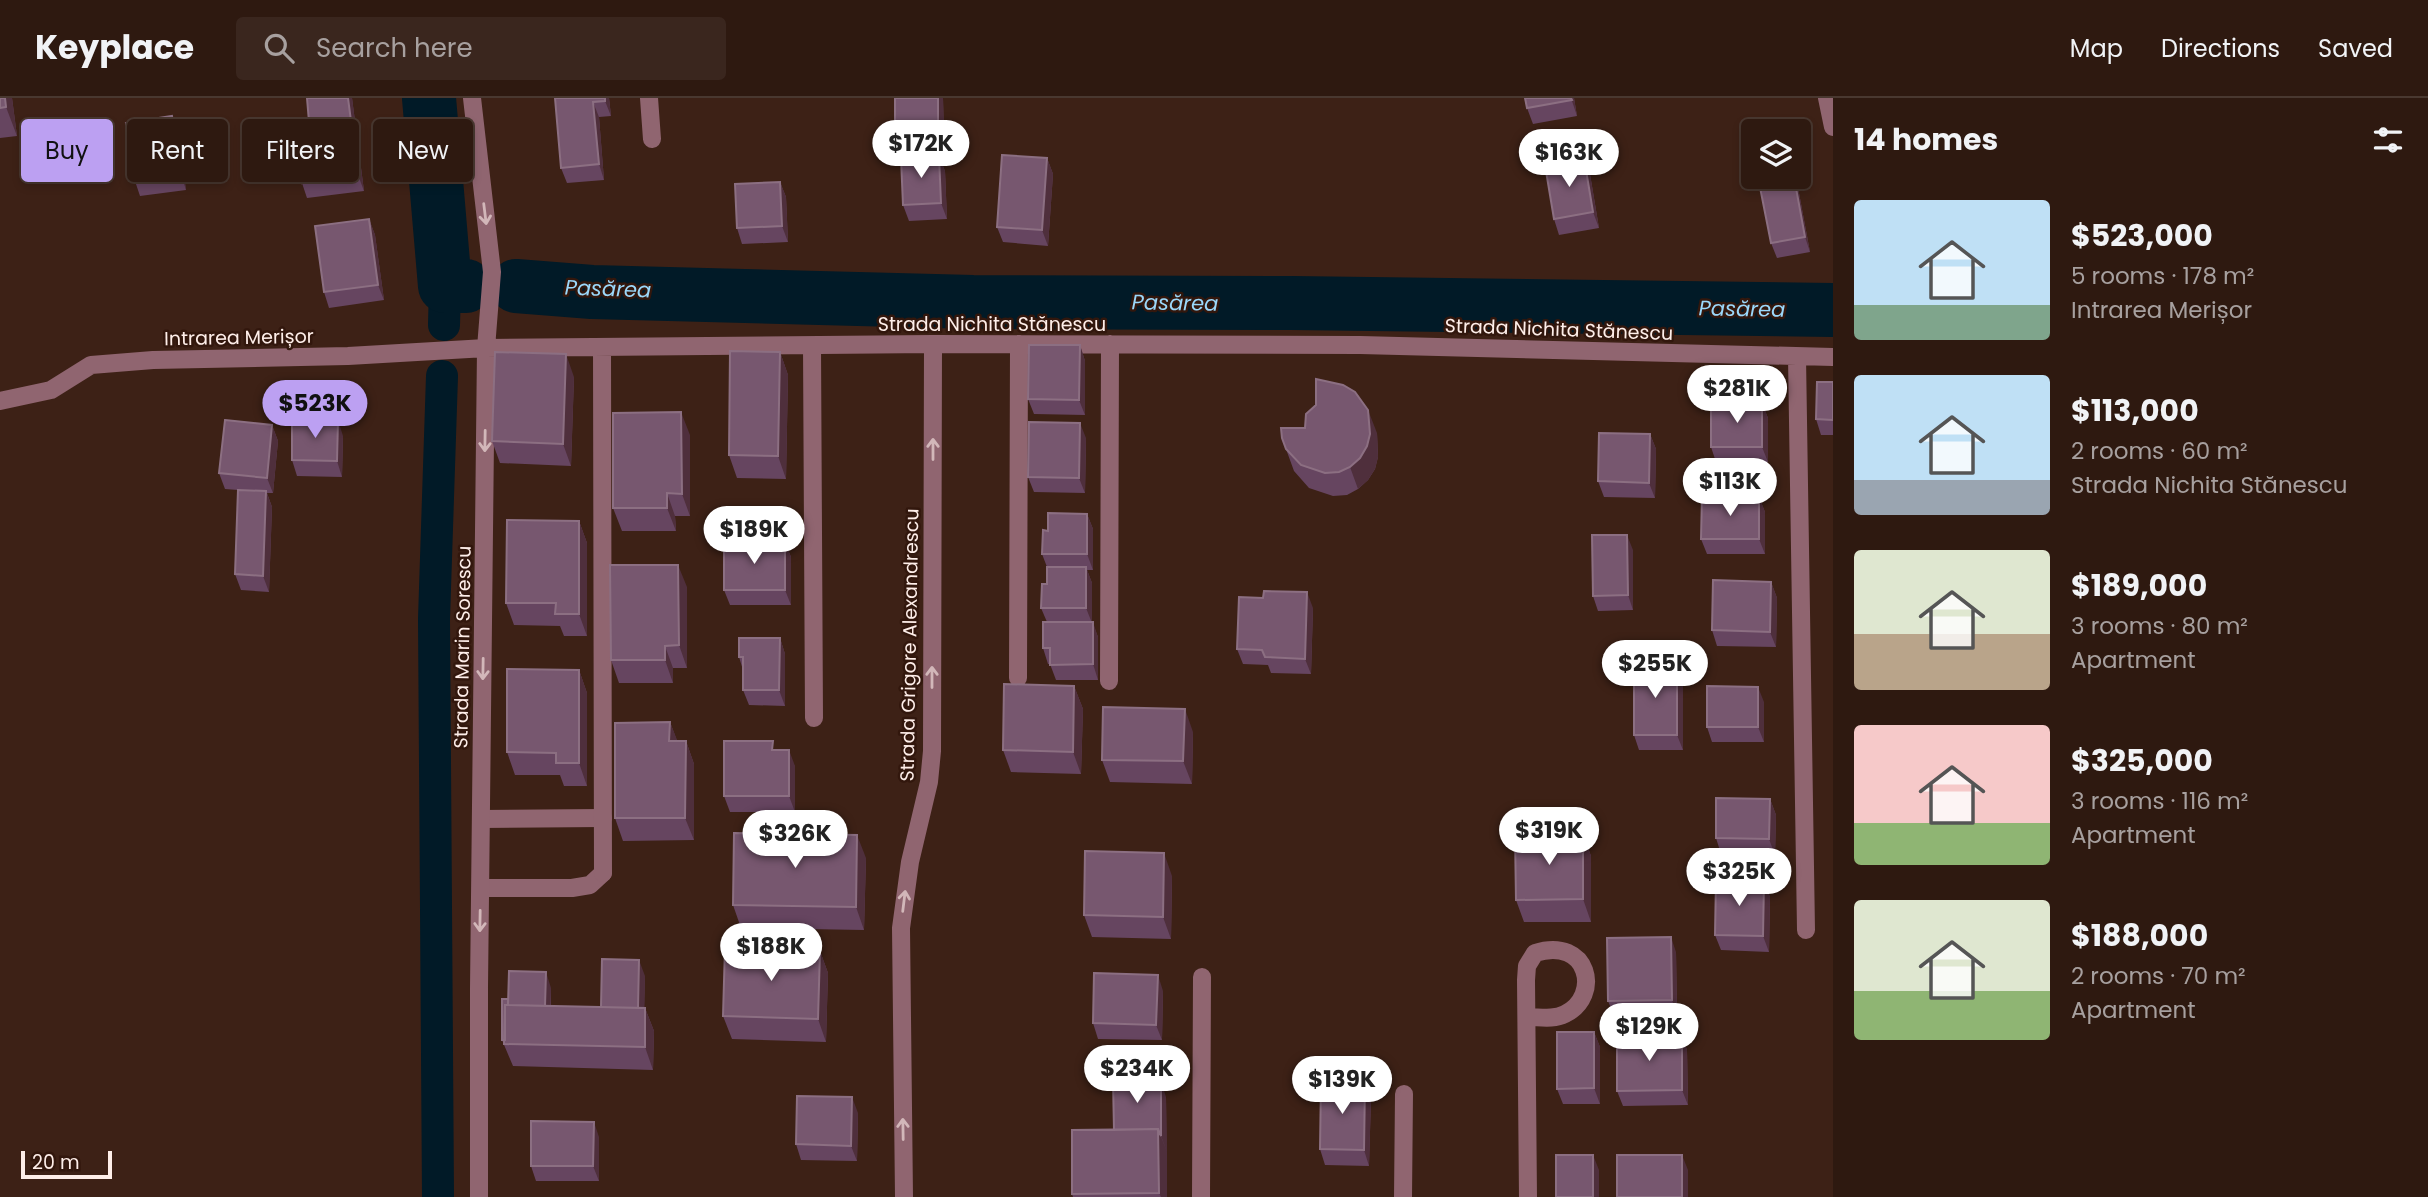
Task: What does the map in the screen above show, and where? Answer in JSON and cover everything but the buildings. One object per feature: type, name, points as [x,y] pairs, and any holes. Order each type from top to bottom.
[{"type":"street","name":"Strada Marin Sorescu","points":[[472,98],[492,272],[486,348],[479,1197]]},
{"type":"street","points":[[649,98],[652,139]]},
{"type":"street","points":[[1826,98],[1833,127]]},
{"type":"street","name":"Strada Nichita Stănescu","points":[[486,348],[933,344],[1360,345],[1833,357]]},
{"type":"street","name":"Strada Grigore Alexandrescu","points":[[904,1197],[901,928],[910,862],[929,782],[932,751],[933,344]]},
{"type":"street","points":[[1018,678],[1019,344]]},
{"type":"street","points":[[1110,344],[1110,681]]},
{"type":"street","points":[[481,888],[590,886],[603,873],[602,346]]},
{"type":"street","points":[[812,346],[814,718]]},
{"type":"street","name":"Intrarea Merișor","points":[[0,401],[51,390],[91,365],[153,360],[348,356],[486,348]]},
{"type":"street","points":[[1797,357],[1806,930]]},
{"type":"street","points":[[481,819],[603,817]]},
{"type":"street","points":[[1201,1197],[1202,977]]},
{"type":"street","points":[[1527,1017],[1528,1197]]},
{"type":"street","points":[[1403,1197],[1404,1094]]},
{"type":"waterway","name":"Pasărea","points":[[429,98],[445,286],[466,286]]},
{"type":"waterway","points":[[444,325],[445,286]]},
{"type":"waterway","name":"Pasărea","points":[[516,286],[592,292],[973,302],[1833,310]]},
{"type":"waterway","points":[[438,1197],[434,619],[442,376]]}]
